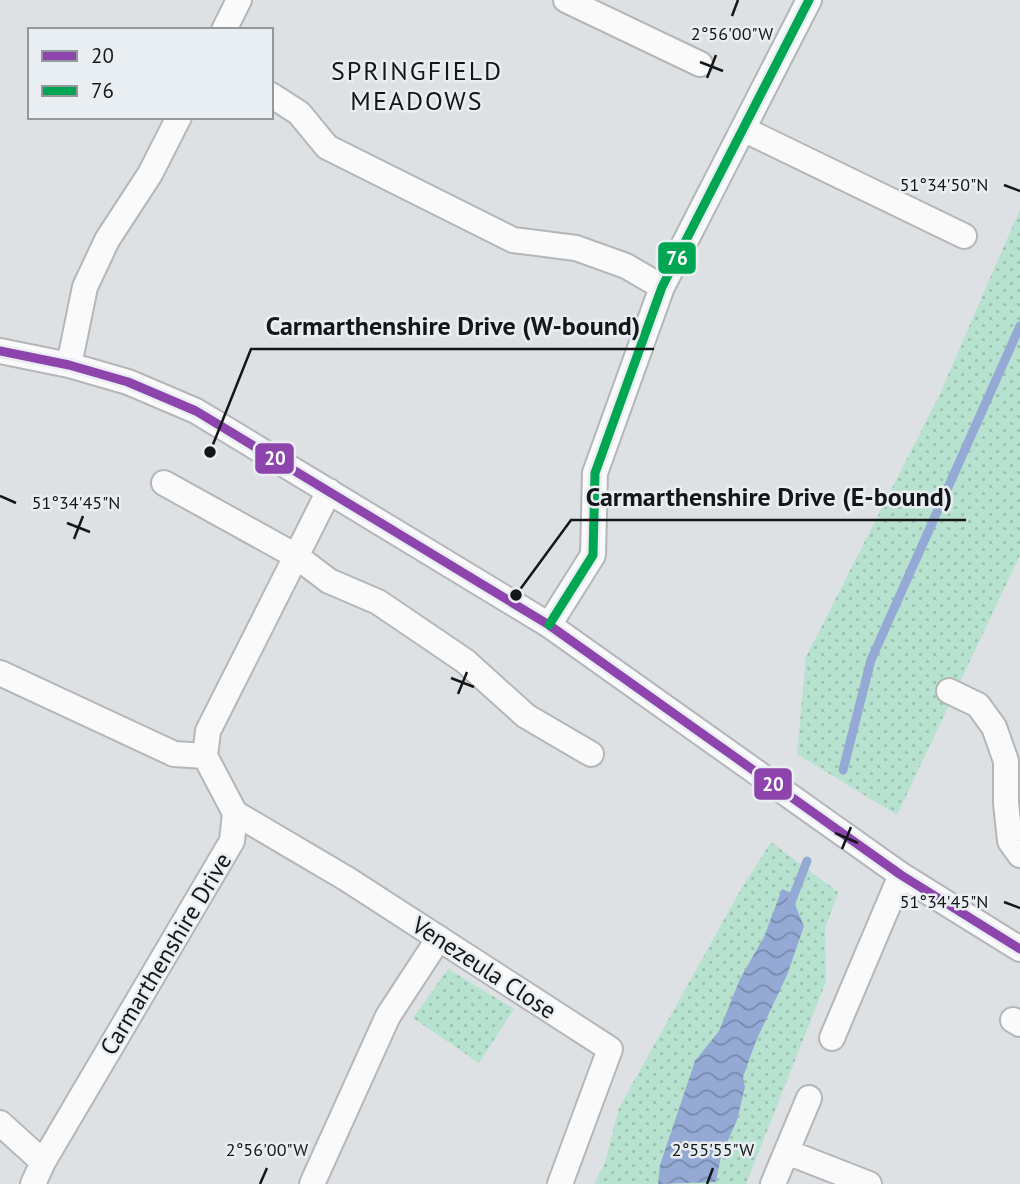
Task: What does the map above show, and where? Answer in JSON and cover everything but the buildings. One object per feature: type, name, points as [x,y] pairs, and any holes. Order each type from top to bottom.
[{"type":"street","points":[[225,28],[239,0]]},
{"type":"street","points":[[566,0],[700,64]]},
{"type":"street","points":[[549,625],[593,555],[594,473],[662,287],[809,0]]},
{"type":"street","points":[[273,96],[299,113],[327,146],[513,240],[576,248],[626,266],[662,287]]},
{"type":"street","points":[[69,365],[85,287],[107,240],[149,174],[178,119]]},
{"type":"street","points":[[743,129],[964,236]]},
{"type":"street","points":[[0,351],[69,365],[128,382],[196,411],[549,625],[901,875],[1020,949]]},
{"type":"street","points":[[164,484],[296,556],[329,581],[378,602],[465,661],[526,716],[591,754]]},
{"type":"street","points":[[234,813],[205,756],[208,731],[329,491]]},
{"type":"street","points":[[0,673],[174,754],[205,756]]},
{"type":"street","points":[[949,691],[978,705],[994,727],[1006,761],[1010,841],[1020,855]]},
{"type":"street","name":"Venezeula Close","points":[[234,813],[347,879],[610,1049],[560,1184]]},
{"type":"street","name":"Carmarthenshire Drive","points":[[38,1173],[232,841],[234,813]]},
{"type":"street","points":[[832,1038],[901,875]]},
{"type":"street","points":[[312,1184],[388,1016],[439,938]]},
{"type":"street","points":[[774,1184],[809,1098]]},
{"type":"street","points":[[0,1123],[38,1173]]},
{"type":"street","points":[[787,1152],[869,1184]]},
{"type":"green space","points":[[1020,209],[1020,555],[897,815],[797,754],[806,657],[940,394]]},
{"type":"green space","points":[[771,842],[838,892],[825,929],[826,982],[746,1184],[594,1184],[605,1162],[619,1108],[740,891]]},
{"type":"green space","points":[[448,969],[514,1009],[479,1063],[413,1018]]},
{"type":"water","points":[[782,889],[794,894],[804,926],[787,975],[756,1041],[743,1077],[745,1087],[737,1120],[721,1156],[716,1182],[658,1184],[660,1165],[695,1061],[719,1031],[740,979],[764,937]]},
{"type":"waterway","points":[[843,770],[871,660],[1020,326]]},
{"type":"waterway","points":[[790,905],[807,861]]},
{"type":"transit line","name":"76","points":[[549,625],[593,555],[595,473],[662,287],[809,0]]},
{"type":"transit line","name":"20","points":[[0,351],[69,365],[128,382],[196,411],[549,625],[901,875],[1020,949]]},
{"type":"place","name":"Carmarthenshire Drive (W-bound)","points":[[210,452]]},
{"type":"place","name":"Carmarthenshire Drive (E-bound)","points":[[516,595]]},
{"type":"district","name":"SPRINGFIELD MEADOWS","points":[[417,86]]}]
